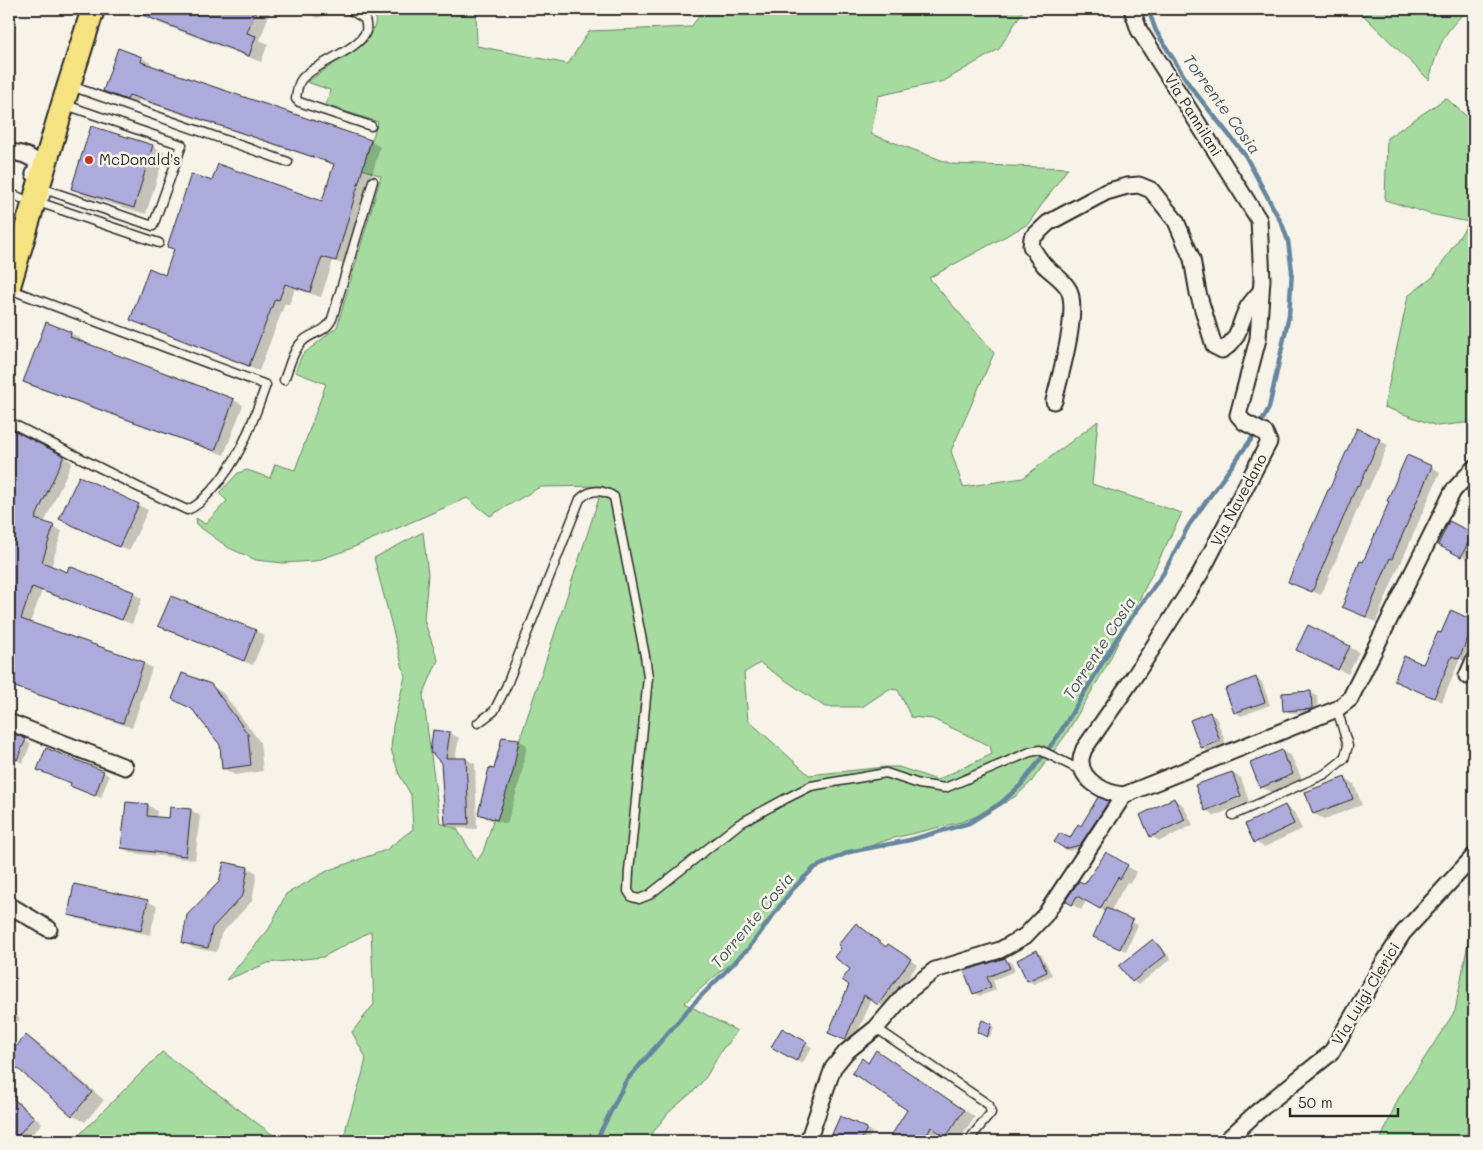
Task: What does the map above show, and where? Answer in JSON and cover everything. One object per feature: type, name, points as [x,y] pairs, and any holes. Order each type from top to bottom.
[{"type":"main road","points":[[9,287],[29,187],[63,57],[78,9]]},
{"type":"main road","points":[[9,238],[66,94],[93,9]]},
{"type":"street","name":"Via Pannilani","points":[[1132,9],[1139,30],[1259,220]]},
{"type":"street","points":[[63,57],[69,62],[64,79],[66,94]]},
{"type":"street","points":[[9,152],[20,154],[29,187]]},
{"type":"street","points":[[1054,401],[1067,345],[1073,306],[1069,290],[1037,256],[1031,246],[1032,238],[1048,223],[1106,192],[1127,186],[1139,185],[1150,190],[1176,221],[1192,258],[1198,293],[1214,346],[1222,350],[1231,345],[1241,327],[1248,308],[1261,291]]},
{"type":"street","name":"Via Navedano","points":[[1082,767],[1084,748],[1136,674],[1200,574],[1269,442],[1265,433],[1244,422],[1238,416],[1258,339],[1261,291],[1259,220]]},
{"type":"street","points":[[1082,767],[1094,783],[1105,791],[1124,796],[1337,709],[1350,699],[1453,491],[1474,468]]},
{"type":"street","points":[[1467,676],[1474,660]]},
{"type":"street","points":[[9,722],[125,767]]},
{"type":"street","points":[[808,1141],[833,1068],[846,1052],[876,1028],[907,992],[935,970],[1000,950],[1025,936],[1045,915],[1124,796]]},
{"type":"street","name":"Via Luigi Clerici","points":[[1226,1141],[1258,1112],[1331,1053],[1383,964],[1404,933],[1474,856]]},
{"type":"street","points":[[9,905],[50,929]]},
{"type":"lane","points":[[349,9],[365,19],[366,32],[357,42],[304,76],[298,86],[296,98],[299,102],[371,126]]},
{"type":"lane","points":[[66,94],[288,162]]},
{"type":"lane","points":[[29,187],[47,190],[153,226],[182,145],[66,94]]},
{"type":"lane","points":[[284,380],[299,344],[307,337],[323,331],[329,326],[373,181]]},
{"type":"lane","points":[[29,187],[159,243]]},
{"type":"lane","points":[[9,287],[266,385],[246,439],[224,476],[196,507],[187,510],[9,422]]},
{"type":"lane","points":[[478,723],[494,711],[506,687],[580,499],[586,494],[606,491],[614,497],[648,677],[629,871],[628,891],[632,897],[639,899],[649,895],[739,824],[785,798],[811,786],[886,773],[919,784],[945,788],[1030,752],[1040,750],[1082,767]]},
{"type":"lane","points":[[1233,815],[1325,774],[1344,759],[1348,746],[1337,709]]},
{"type":"lane","points":[[876,1028],[989,1105],[991,1113],[972,1136]]},
{"type":"green space","points":[[376,9],[476,9],[477,46],[568,64],[589,31],[691,27],[700,15],[699,9],[1024,9],[999,49],[944,81],[878,96],[871,134],[952,164],[1068,168],[1028,224],[929,278],[994,353],[951,451],[963,487],[1023,478],[1098,421],[1092,484],[1182,513],[1107,665],[1065,736],[1031,782],[1016,796],[991,811],[961,822],[890,839],[823,864],[803,876],[785,897],[750,946],[684,1003],[737,1031],[723,1048],[706,1077],[696,1089],[669,1112],[646,1141],[345,1141],[346,1127],[366,1058],[352,1032],[374,1004],[371,931],[323,957],[268,963],[226,980],[269,929],[286,894],[329,870],[386,850],[413,829],[411,795],[399,774],[391,749],[393,726],[405,676],[374,558],[423,532],[428,575],[424,620],[438,660],[423,695],[440,823],[457,829],[477,861],[483,852],[603,486],[540,487],[490,516],[467,498],[347,550],[315,561],[283,563],[256,560],[229,548],[197,525],[196,518],[205,524],[227,501],[219,493],[238,473],[247,470],[270,478],[275,464],[295,470],[326,384],[295,372],[302,355],[337,327],[381,176],[362,169],[378,122],[326,105],[330,90],[307,82],[366,42],[375,25]],"holes":[[[760,663],[825,707],[862,707],[889,689],[898,690],[911,717],[933,719],[990,746],[992,754],[937,780],[899,767],[809,775],[748,720],[744,673]]]},
{"type":"green space","points":[[1357,9],[1470,9],[1453,24],[1443,40],[1429,80]]},
{"type":"green space","points":[[1446,98],[1474,123],[1474,422],[1437,426],[1384,407],[1408,296],[1433,277],[1469,222],[1430,214],[1385,200],[1387,138]]},
{"type":"green space","points":[[1474,911],[1474,1141],[1380,1141],[1398,1099],[1455,1011]]},
{"type":"green space","points":[[162,1052],[273,1135],[272,1141],[73,1141]]},
{"type":"building","points":[[127,9],[256,9],[247,33],[256,36],[249,56]]},
{"type":"building","points":[[118,48],[142,57],[141,62],[371,140],[336,261],[322,257],[310,292],[285,284],[279,300],[275,299],[249,366],[130,320],[149,268],[165,275],[174,249],[167,247],[191,174],[212,181],[218,164],[322,201],[334,164],[129,95],[127,100],[103,91]]},
{"type":"building","points":[[91,126],[153,145],[134,208],[71,189]]},
{"type":"building","points":[[46,322],[71,332],[70,337],[234,399],[215,451],[23,382]]},
{"type":"building","points":[[9,428],[64,456],[35,519],[54,525],[42,562],[67,572],[69,566],[134,592],[122,620],[32,587],[21,619],[144,662],[123,723],[9,685]]},
{"type":"building","points":[[1357,428],[1380,439],[1359,486],[1357,485],[1312,592],[1288,582]]},
{"type":"building","points":[[1407,455],[1432,466],[1392,559],[1390,558],[1366,617],[1342,607],[1360,561],[1363,562],[1389,502],[1387,501]]},
{"type":"building","points":[[79,476],[139,504],[119,547],[59,519]]},
{"type":"building","points":[[1449,521],[1473,533],[1461,557],[1438,545]]},
{"type":"building","points":[[171,596],[256,630],[244,661],[158,626]]},
{"type":"building","points":[[1451,610],[1474,621],[1474,624],[1459,659],[1452,656],[1434,698],[1394,681],[1404,656],[1423,664],[1438,632],[1441,633]]},
{"type":"building","points":[[1308,625],[1350,646],[1338,670],[1296,650]]},
{"type":"building","points":[[182,673],[211,684],[248,734],[251,765],[222,769],[220,745],[192,709],[172,699]]},
{"type":"building","points":[[1256,677],[1265,702],[1234,713],[1225,689]]},
{"type":"building","points":[[1311,691],[1312,709],[1283,711],[1282,693]]},
{"type":"building","points":[[1210,712],[1220,741],[1201,748],[1190,720]]},
{"type":"building","points":[[433,730],[450,732],[446,758],[466,758],[469,824],[445,824],[441,763],[430,753]]},
{"type":"building","points":[[9,732],[26,739],[17,760],[9,757]]},
{"type":"building","points":[[502,737],[519,739],[513,772],[497,820],[478,814],[489,768],[494,769]]},
{"type":"building","points":[[46,748],[104,771],[95,796],[70,786],[71,783],[37,770]]},
{"type":"building","points":[[1282,750],[1293,774],[1260,788],[1250,763]]},
{"type":"building","points":[[1232,772],[1241,796],[1205,811],[1195,785]]},
{"type":"building","points":[[1345,777],[1353,799],[1313,814],[1305,792]]},
{"type":"building","points":[[1098,797],[1109,801],[1080,845],[1064,849],[1054,842],[1060,833],[1070,838],[1078,824],[1081,826]]},
{"type":"building","points":[[1174,798],[1185,820],[1150,837],[1140,815]]},
{"type":"building","points":[[126,802],[148,804],[147,816],[169,818],[170,807],[191,809],[186,856],[121,848]]},
{"type":"building","points":[[1285,805],[1294,824],[1254,843],[1245,824]]},
{"type":"building","points":[[1106,852],[1128,865],[1120,879],[1118,877],[1100,909],[1077,896],[1072,905],[1065,901],[1079,881],[1085,884]]},
{"type":"building","points":[[224,862],[248,867],[243,895],[212,928],[208,948],[182,943],[187,915],[219,882]]},
{"type":"building","points":[[74,884],[148,900],[141,931],[68,915]]},
{"type":"building","points":[[1106,908],[1133,920],[1120,949],[1093,937]]},
{"type":"building","points":[[856,923],[886,947],[888,944],[911,959],[878,1005],[864,995],[845,1040],[828,1033],[849,985],[842,980],[850,969],[834,957],[841,948],[838,945]]},
{"type":"building","points":[[1153,939],[1166,955],[1132,982],[1119,966]]},
{"type":"building","points":[[1037,950],[1047,972],[1027,981],[1017,960]]},
{"type":"building","points":[[1005,958],[1010,968],[987,977],[991,987],[973,994],[964,971]]},
{"type":"building","points":[[982,1020],[992,1024],[987,1037],[977,1032]]},
{"type":"building","points":[[782,1028],[807,1042],[796,1061],[771,1047]]},
{"type":"building","points":[[26,1035],[92,1092],[72,1116],[9,1061],[9,1055]]},
{"type":"building","points":[[876,1050],[964,1110],[946,1137],[931,1127],[922,1141],[888,1141],[907,1110],[852,1073],[862,1058],[868,1063]]},
{"type":"building","points":[[9,1095],[34,1117],[15,1139],[9,1133]]},
{"type":"building","points":[[840,1116],[867,1128],[861,1141],[829,1141]]},
{"type":"waterway","name":"Torrente Cosia","points":[[596,1141],[626,1081],[694,1003],[749,948],[791,891],[814,868],[849,852],[910,840],[969,823],[1001,803],[1021,785],[1058,736],[1119,635],[1163,574],[1189,525],[1255,434],[1269,408],[1289,315],[1292,271],[1288,241],[1282,224],[1245,155],[1190,86],[1156,31],[1148,9]]},
{"type":"place","name":"McDonald's","points":[[89,160]]}]
